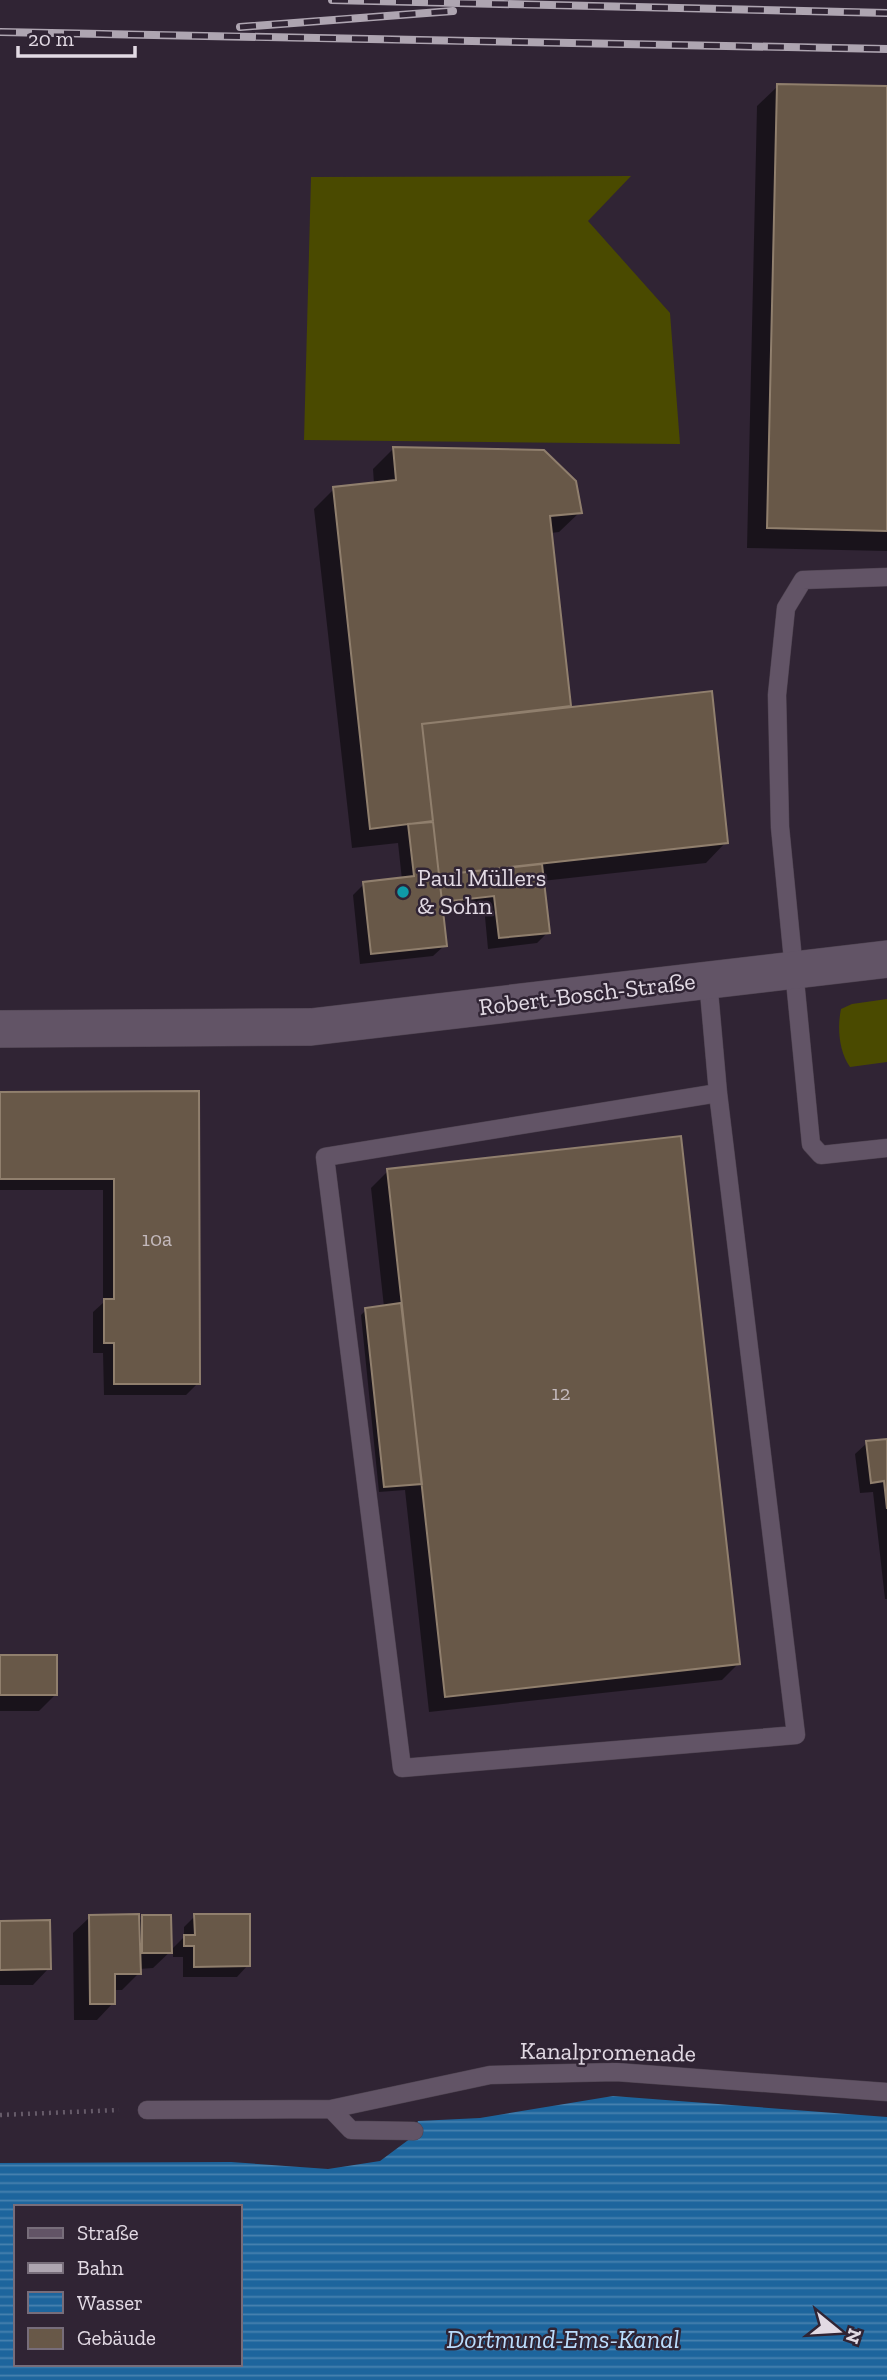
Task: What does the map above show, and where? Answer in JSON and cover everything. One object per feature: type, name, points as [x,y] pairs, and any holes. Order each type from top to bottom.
[{"type":"street","name":"Robert-Bosch-Straße","points":[[0,1029],[288,1028],[887,959]]},
{"type":"lane","points":[[887,577],[803,580],[786,608],[777,695],[779,813],[811,1144],[821,1155],[887,1148]]},
{"type":"lane","points":[[708,980],[718,1093],[796,1735],[402,1768],[325,1157],[718,1093]]},
{"type":"lane","name":"Kanalpromenade","points":[[147,2110],[331,2109],[490,2075],[616,2072],[887,2092]]},
{"type":"lane","points":[[331,2109],[351,2130],[414,2131]]},
{"type":"path","points":[[0,2115],[147,2110]]},
{"type":"shaded area","points":[[631,176],[588,221],[670,313],[680,444],[304,440],[311,177]]},
{"type":"shaded area","points":[[887,999],[887,1062],[850,1067],[843,1054],[840,1039],[841,1009],[852,1004]]},
{"type":"water","name":"Dortmund-Ems-Kanal","points":[[613,2096],[887,2117],[887,2380],[0,2380],[0,2163],[231,2162],[328,2169],[380,2161],[411,2138],[418,2121],[480,2118]]},
{"type":"building","points":[[777,84],[887,86],[887,531],[767,528]]},
{"type":"building","points":[[393,447],[544,450],[576,481],[582,513],[550,516],[571,706],[422,724],[433,821],[370,829],[333,487],[396,480]]},
{"type":"building","points":[[712,691],[728,843],[439,875],[422,724]]},
{"type":"building","name":"Paul Müllers & Sohn","points":[[433,822],[447,946],[371,954],[363,882],[414,876],[408,824]]},
{"type":"building","points":[[542,864],[550,933],[499,938],[494,896],[442,902],[439,875]]},
{"type":"building","points":[[199,1091],[200,1384],[114,1384],[114,1343],[104,1343],[104,1299],[114,1299],[114,1179],[0,1179],[0,1092]]},
{"type":"building","points":[[681,1136],[740,1664],[445,1697],[387,1169]]},
{"type":"building","points":[[401,1303],[422,1484],[384,1487],[365,1308]]},
{"type":"building","points":[[887,1439],[887,1509],[884,1481],[871,1483],[866,1441]]},
{"type":"building","points":[[0,1655],[57,1655],[57,1695],[0,1695]]},
{"type":"building","points":[[139,1914],[141,1974],[115,1974],[115,2004],[90,2004],[89,1915]]},
{"type":"building","points":[[194,1914],[250,1914],[250,1966],[194,1967],[194,1946],[184,1946],[184,1935],[195,1935]]},
{"type":"building","points":[[142,1915],[171,1915],[172,1953],[142,1953]]},
{"type":"building","points":[[50,1920],[51,1969],[0,1970],[0,1921]]},
{"type":"railway","points":[[332,0],[887,13]]},
{"type":"railway","points":[[240,27],[453,11]]},
{"type":"railway","points":[[0,32],[887,49]]},
{"type":"place","name":"Paul Müllers & Sohn","points":[[403,892]]}]
